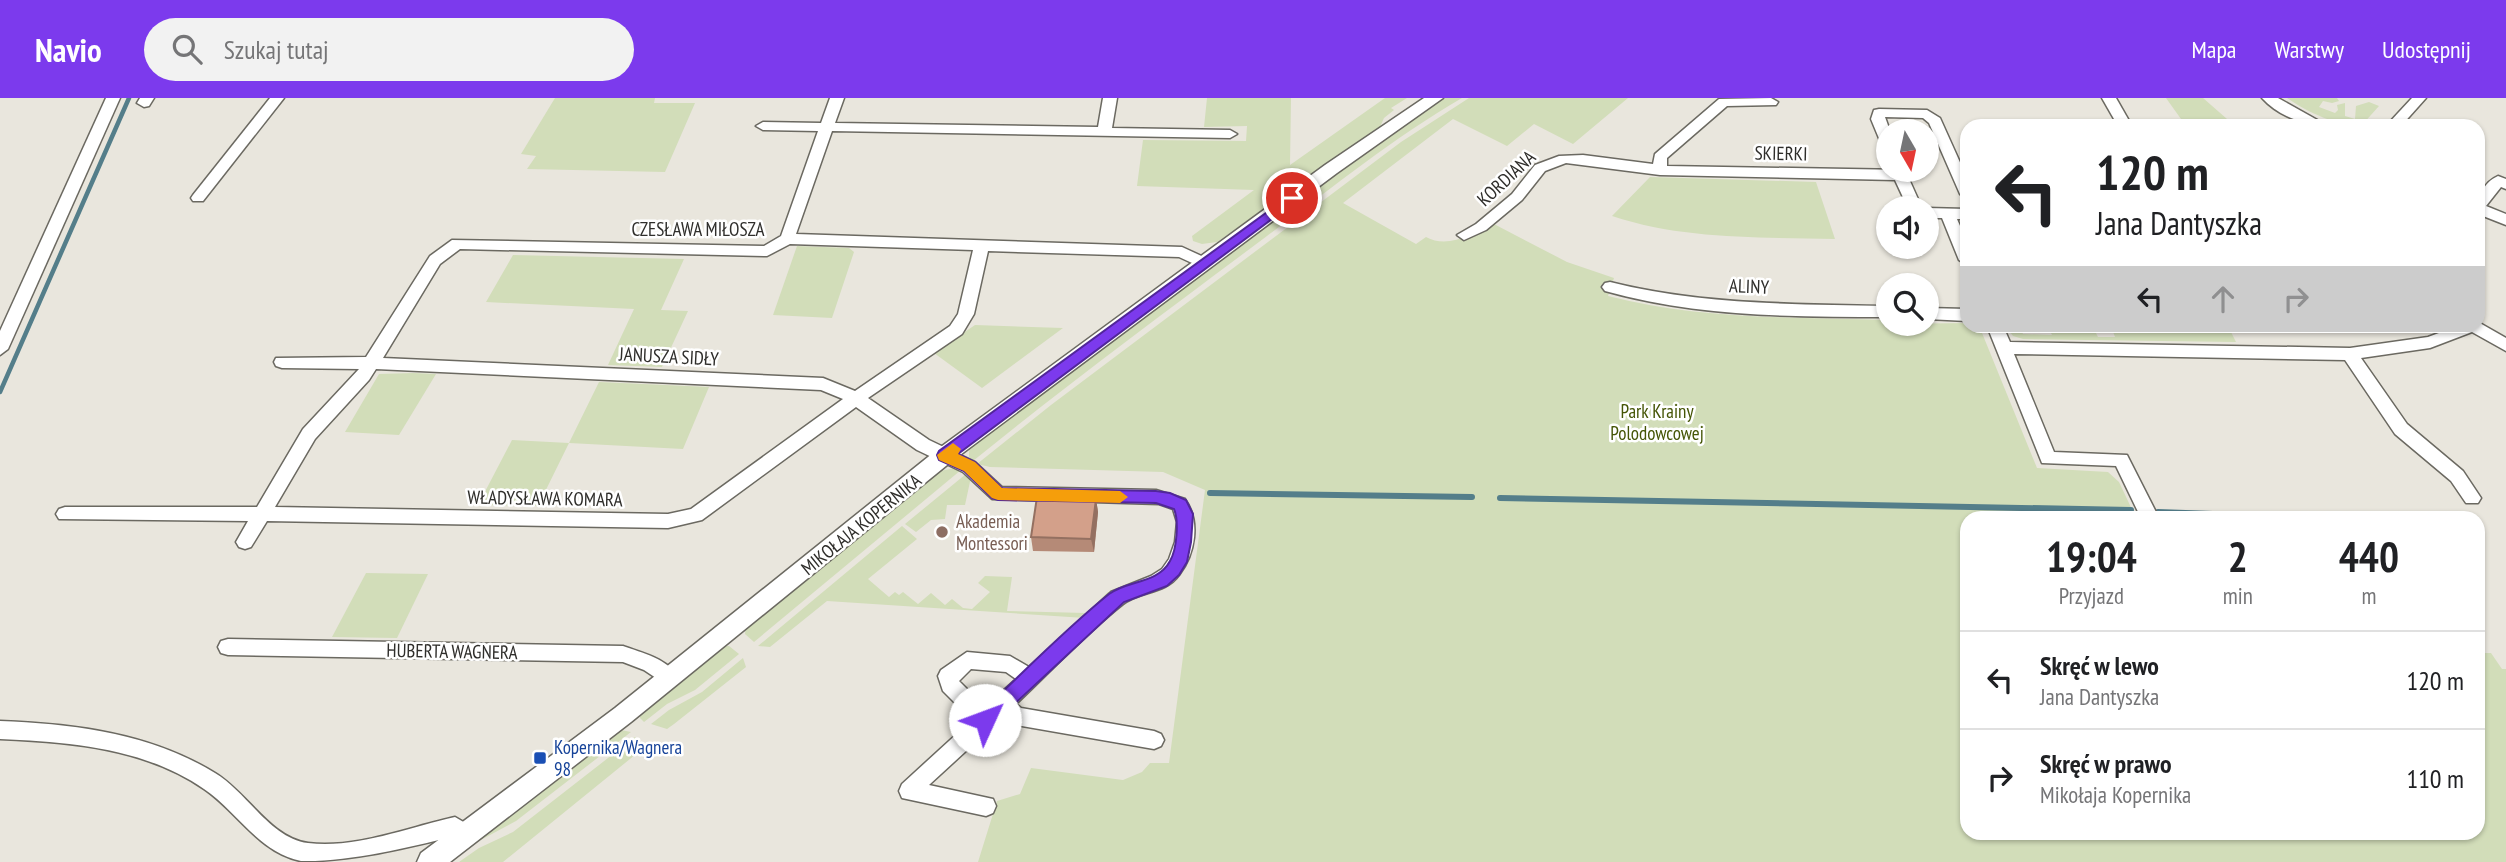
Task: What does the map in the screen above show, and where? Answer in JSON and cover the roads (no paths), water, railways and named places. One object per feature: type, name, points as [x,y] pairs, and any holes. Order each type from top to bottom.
[{"type":"street","points":[[0,349],[113,98]]},
{"type":"street","points":[[198,198],[277,98]]},
{"type":"street","name":"CZESŁAWA MIŁOSZA","points":[[372,363],[435,260],[457,244],[767,251],[787,239],[837,98]]},
{"type":"street","points":[[1104,132],[1110,98]]},
{"type":"street","name":"MIKOŁAJA KOPERNIKA","points":[[430,862],[668,678],[945,455],[1331,169],[1435,98]]},
{"type":"street","points":[[2109,98],[2121,119]]},
{"type":"street","points":[[2269,98],[2306,119]]},
{"type":"street","points":[[2400,119],[2419,98]]},
{"type":"street","points":[[1660,170],[1660,158],[1724,102],[1771,102]]},
{"type":"street","points":[[1878,119],[1879,113],[1900,105],[1927,114],[1936,121],[1960,178]]},
{"type":"street","points":[[763,126],[1230,134]]},
{"type":"street","name":"KORDIANA","points":[[1464,235],[1481,227],[1497,214],[1517,197],[1540,168],[1551,162],[1583,159],[1660,170]]},
{"type":"street","name":"SKIERKI","points":[[1660,170],[1876,173]]},
{"type":"street","points":[[2485,195],[2498,181],[2506,184]]},
{"type":"street","points":[[2485,204],[2506,220]]},
{"type":"street","points":[[1939,213],[1960,214]]},
{"type":"street","points":[[1947,213],[1960,244]]},
{"type":"street","points":[[787,239],[1182,252],[1203,263]]},
{"type":"street","name":"WŁADYSŁAWA KOMARA","points":[[65,513],[680,519],[707,508],[961,324],[982,246]]},
{"type":"street","name":"ALINY","points":[[1610,288],[1681,303],[1876,311]]},
{"type":"street","points":[[1939,314],[1960,315]]},
{"type":"street","points":[[1998,333],[2048,458],[2121,460],[2146,511]]},
{"type":"street","points":[[2005,348],[2350,354],[2430,342],[2455,333]]},
{"type":"street","points":[[2485,333],[2506,345]]},
{"type":"street","points":[[2350,354],[2401,429],[2457,476],[2472,498]]},
{"type":"street","name":"JANUSZA SIDŁY","points":[[282,362],[372,363],[823,384],[856,398],[923,445],[969,467],[998,494],[1156,497],[1170,499],[1180,505],[1184,514],[1181,552],[1173,570],[1161,581],[1118,597],[1029,678]]},
{"type":"street","points":[[245,542],[309,434],[372,363]]},
{"type":"street","name":"HUBERTA WAGNERA","points":[[228,647],[623,654],[651,664],[668,678]]},
{"type":"street","points":[[985,720],[950,685],[948,676],[967,660],[1010,664],[1029,678],[1002,704],[985,720],[909,791],[986,806]]},
{"type":"street","points":[[1002,704],[1016,716],[1154,740]]},
{"type":"street","points":[[0,730],[49,731],[116,741],[180,764],[211,782],[237,802],[289,848],[308,853],[334,852],[455,827],[466,834]]},
{"type":"waterway","points":[[0,392],[129,98]]},
{"type":"waterway","points":[[1210,493],[1472,497]]},
{"type":"waterway","points":[[1500,498],[2131,510]]},
{"type":"place","name":"Akademia Montessori","points":[[942,532]]},
{"type":"place","name":"Kopernika/Wagnera 98","points":[[540,758]]},
{"type":"park label","name":"Park Krainy Polodowcowej","points":[[1657,422]]}]
